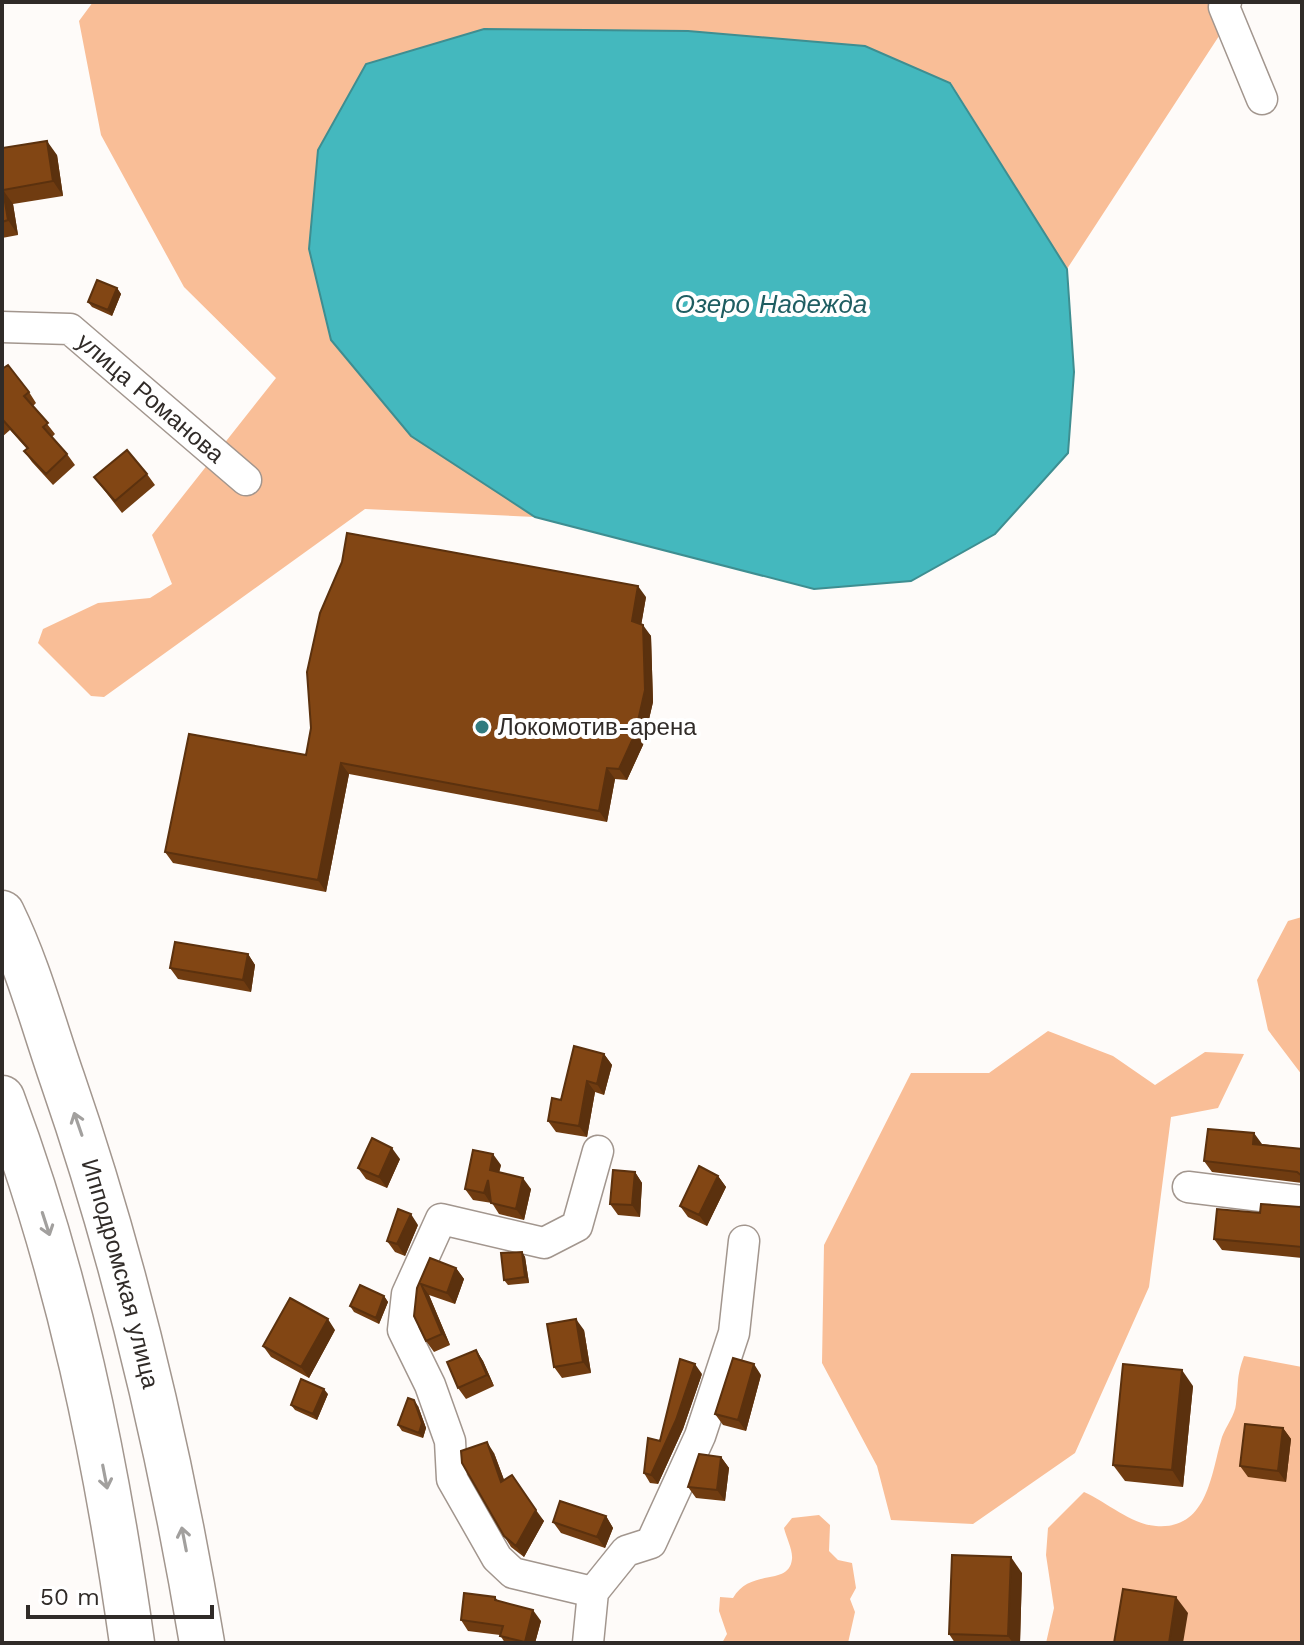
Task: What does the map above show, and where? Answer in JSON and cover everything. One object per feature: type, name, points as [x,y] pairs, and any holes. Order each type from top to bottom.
[{"type":"highway","name":"Ипподромская улица","points":[[2,913],[22,954],[137,1319],[168,1459],[202,1643]]},
{"type":"highway","points":[[2,1098],[55,1253],[80,1350],[119,1552],[132,1643]]},
{"type":"street","points":[[1226,2],[1224,7],[1262,99]]},
{"type":"street","name":"улица Романова","points":[[2,327],[70,329],[246,480]]},
{"type":"street","points":[[593,1592],[513,1573],[497,1558],[452,1479],[450,1441],[430,1385],[403,1330],[407,1294],[441,1219],[544,1243],[577,1226],[598,1151]]},
{"type":"street","points":[[1188,1187],[1302,1201]]},
{"type":"street","points":[[588,1643],[593,1592],[626,1551],[651,1543],[700,1436],[734,1333],[744,1241]]},
{"type":"shaded area","points":[[93,2],[1216,2],[1219,36],[1067,269],[951,83],[366,64],[318,150],[309,249],[411,436],[535,517],[365,509],[104,697],[91,696],[38,643],[43,629],[98,603],[150,598],[172,584],[152,535],[276,378],[184,287],[101,135],[79,21]]},
{"type":"shaded area","points":[[1302,917],[1302,1075],[1268,1030],[1257,980],[1288,921]]},
{"type":"shaded area","points":[[1048,1031],[1113,1056],[1155,1085],[1205,1052],[1244,1054],[1218,1108],[1171,1117],[1149,1287],[1075,1453],[973,1524],[891,1520],[877,1466],[822,1363],[824,1245],[911,1073],[989,1073]]},
{"type":"shaded area","points":[[1244,1356],[1302,1367],[1302,1643],[1046,1643],[1054,1608],[1046,1555],[1048,1528],[1084,1492],[1146,1524],[1173,1525],[1187,1519],[1197,1509],[1210,1482],[1222,1437],[1235,1408]]},
{"type":"shaded area","points":[[819,1515],[830,1525],[829,1551],[838,1560],[852,1563],[856,1588],[850,1599],[855,1612],[848,1643],[722,1643],[727,1634],[719,1611],[720,1597],[733,1598],[749,1583],[784,1573],[792,1555],[784,1528],[792,1518]]},
{"type":"water","name":"Озеро Надежда","points":[[484,29],[688,31],[865,46],[950,83],[1067,269],[1074,372],[1068,453],[995,534],[911,581],[814,589],[535,517],[411,436],[331,340],[309,249],[318,150],[366,64]]},
{"type":"building","points":[[47,141],[53,181],[3,190],[8,220],[2,222],[2,148]]},
{"type":"building","points":[[97,280],[117,288],[108,310],[88,302]]},
{"type":"building","points":[[8,365],[29,392],[24,396],[48,423],[43,427],[67,454],[46,474],[24,451],[28,448],[2,419],[2,369]]},
{"type":"building","points":[[127,450],[147,474],[115,501],[94,477]]},
{"type":"building","name":"Локомотив-арена","points":[[347,533],[638,586],[632,621],[643,625],[645,690],[635,734],[619,769],[607,768],[599,811],[341,763],[318,880],[165,852],[189,734],[306,755],[311,728],[307,672],[320,613],[342,562]]},
{"type":"building","points":[[175,942],[248,954],[243,980],[170,968]]},
{"type":"building","points":[[574,1046],[604,1054],[597,1084],[587,1081],[579,1126],[548,1121],[552,1098],[561,1100]]},
{"type":"building","points":[[1208,1129],[1254,1133],[1253,1144],[1302,1149],[1302,1176],[1297,1172],[1204,1161]]},
{"type":"building","points":[[372,1138],[392,1148],[379,1177],[358,1168]]},
{"type":"building","points":[[473,1150],[493,1154],[490,1170],[523,1178],[516,1209],[491,1203],[488,1180],[484,1193],[465,1189]]},
{"type":"building","points":[[699,1166],[718,1176],[699,1215],[680,1206]]},
{"type":"building","points":[[613,1170],[635,1172],[632,1205],[610,1204]]},
{"type":"building","points":[[1261,1204],[1302,1205],[1302,1247],[1214,1239],[1217,1209],[1260,1213]]},
{"type":"building","points":[[398,1209],[411,1214],[397,1244],[387,1241]]},
{"type":"building","points":[[522,1252],[525,1277],[504,1280],[501,1253]]},
{"type":"building","points":[[430,1258],[456,1268],[447,1293],[421,1284],[442,1334],[426,1341],[414,1316],[417,1288]]},
{"type":"building","points":[[360,1285],[384,1296],[376,1318],[350,1306]]},
{"type":"building","points":[[290,1298],[328,1319],[301,1367],[263,1346]]},
{"type":"building","points":[[576,1319],[583,1362],[554,1367],[547,1324]]},
{"type":"building","points":[[476,1350],[487,1375],[458,1388],[447,1362]]},
{"type":"building","points":[[733,1358],[754,1364],[738,1420],[715,1414]]},
{"type":"building","points":[[680,1359],[695,1364],[676,1420],[651,1475],[644,1473],[648,1438],[660,1441]]},
{"type":"building","points":[[1123,1364],[1182,1370],[1172,1470],[1113,1465]]},
{"type":"building","points":[[301,1379],[324,1389],[313,1414],[291,1405]]},
{"type":"building","points":[[408,1398],[414,1400],[422,1423],[419,1433],[398,1425]]},
{"type":"building","points":[[1245,1424],[1283,1428],[1278,1471],[1240,1466]]},
{"type":"building","points":[[487,1442],[501,1482],[512,1475],[536,1510],[516,1546],[504,1536],[462,1463],[461,1451]]},
{"type":"building","points":[[699,1454],[721,1457],[717,1490],[688,1487]]},
{"type":"building","points":[[560,1501],[606,1516],[597,1537],[553,1522]]},
{"type":"building","points":[[952,1555],[1011,1557],[1008,1636],[949,1634]]},
{"type":"building","points":[[1123,1589],[1176,1597],[1169,1643],[1114,1643]]},
{"type":"building","points":[[464,1593],[495,1597],[495,1600],[533,1610],[525,1642],[500,1636],[503,1626],[461,1620]]},
{"type":"place","name":"Локомотив-арена","points":[[482,727]]}]
